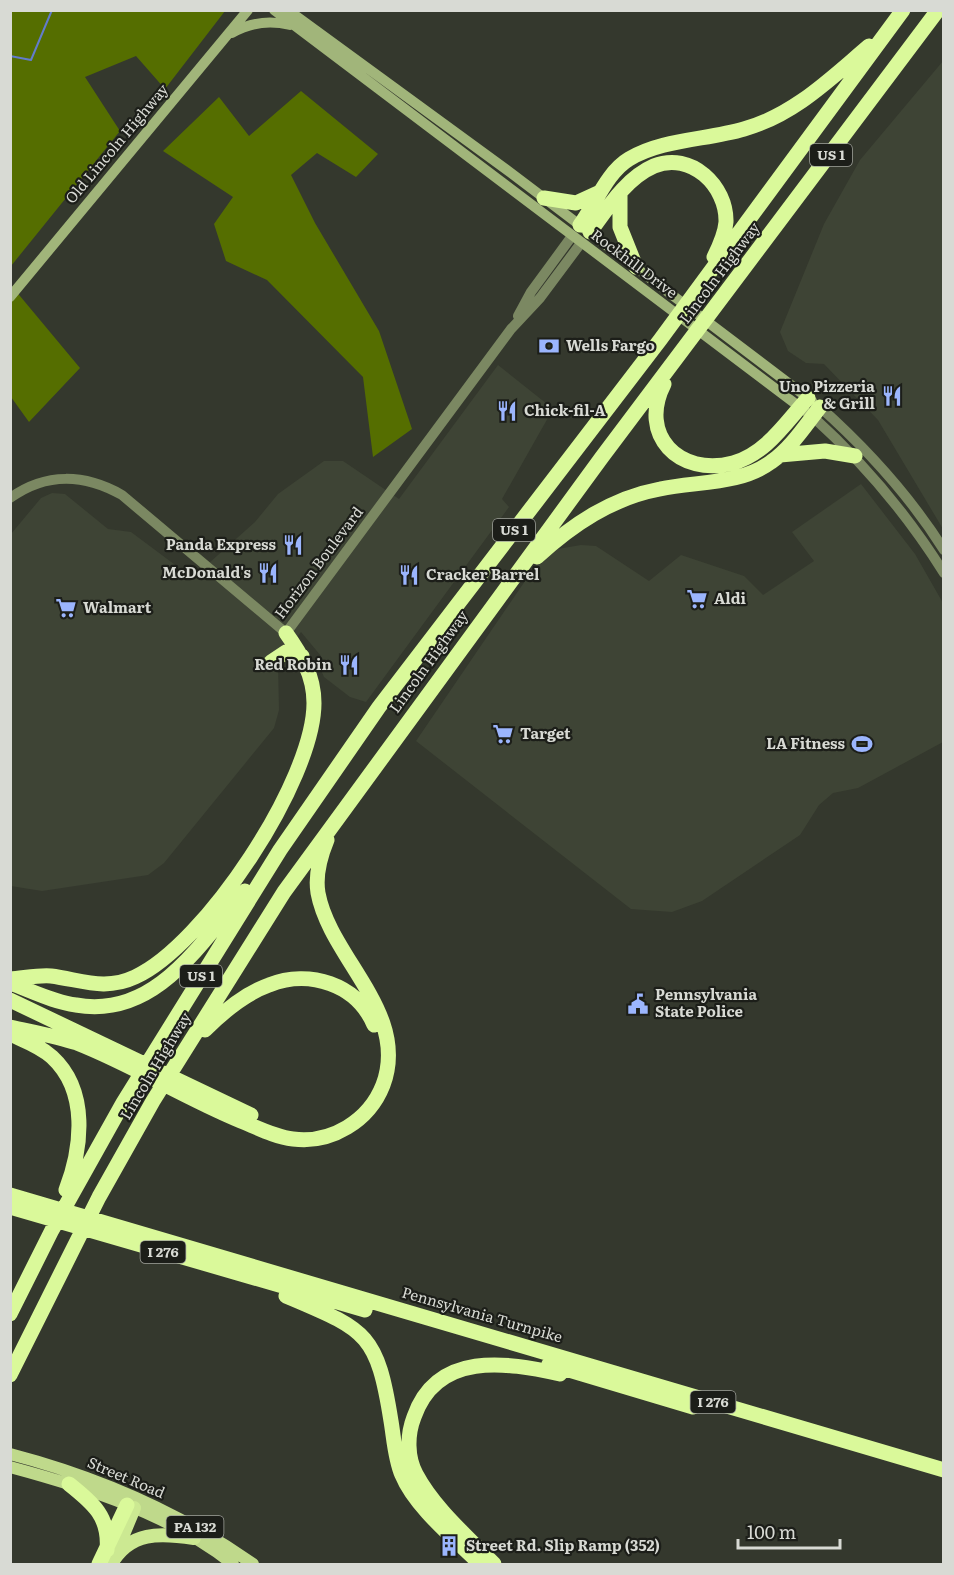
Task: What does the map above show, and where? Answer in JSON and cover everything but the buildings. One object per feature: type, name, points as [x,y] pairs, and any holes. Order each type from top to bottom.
[{"type":"highway","name":"Lincoln Highway","points":[[66,1208],[159,1043],[280,850],[374,715],[660,340],[903,10]]},
{"type":"highway","name":"Lincoln Highway","points":[[10,1375],[99,1197],[153,1101],[284,892],[513,579],[938,10]]},
{"type":"highway","points":[[581,234],[603,190],[627,160],[641,153],[743,130],[780,115],[805,100],[885,33]]},
{"type":"highway","points":[[581,234],[639,174],[656,165],[666,163],[692,166],[710,179],[721,199],[726,222],[721,242],[703,282]]},
{"type":"highway","points":[[544,198],[576,203],[603,190]]},
{"type":"highway","points":[[620,195],[620,227],[636,267]]},
{"type":"highway","points":[[678,360],[657,402],[656,422],[661,440],[669,450],[684,459],[700,464],[733,463],[759,450],[810,407]]},
{"type":"highway","points":[[780,455],[810,407]]},
{"type":"highway","points":[[513,579],[555,540],[600,510],[648,491],[749,474],[780,455],[825,450],[855,456]]},
{"type":"highway","points":[[10,981],[51,976],[96,986],[124,982],[155,965],[199,923],[231,885],[258,845],[280,805],[300,759],[312,722],[314,703],[310,676],[302,656],[286,633]]},
{"type":"highway","points":[[271,662],[286,652],[302,656]]},
{"type":"highway","points":[[10,1027],[76,1043],[212,1109],[281,1137],[302,1140],[324,1137],[352,1124],[367,1112],[382,1089],[389,1064],[388,1037],[379,1014],[325,913],[317,883],[320,862],[328,838],[361,787]]},
{"type":"highway","points":[[10,981],[63,1003],[85,1007],[118,1005],[141,997],[161,985],[180,967],[280,850]]},
{"type":"highway","points":[[10,1000],[55,1019],[217,1100],[275,1125],[293,1129],[322,1128],[352,1113],[373,1086],[380,1051],[371,1019],[359,1002],[334,985],[307,978],[277,982],[250,994],[212,1023],[180,1056]]},
{"type":"highway","points":[[10,1034],[34,1045],[54,1059],[75,1096],[79,1123],[75,1167],[66,1208],[50,1234],[10,1314]]},
{"type":"highway","points":[[10,1188],[66,1208]]},
{"type":"highway","name":"Pennsylvania Turnpike","points":[[10,1195],[66,1208],[944,1470]]},
{"type":"highway","name":"Pennsylvania Turnpike","points":[[10,1208],[944,1480]]},
{"type":"highway","points":[[229,1271],[342,1320],[369,1344],[378,1358],[384,1375],[396,1456],[409,1491],[480,1564]]},
{"type":"highway","points":[[494,1564],[435,1502],[411,1463],[409,1438],[412,1423],[417,1407],[426,1394],[454,1372],[470,1366],[490,1364],[534,1369],[662,1398]]},
{"type":"highway","points":[[69,1484],[100,1513],[107,1528],[107,1560]]},
{"type":"highway","points":[[107,1560],[132,1503]]},
{"type":"highway","points":[[107,1560],[128,1545],[148,1535],[162,1534],[194,1538]]},
{"type":"main road","name":"Old Lincoln Highway","points":[[10,297],[248,10]]},
{"type":"main road","name":"Rockhill Drive","points":[[274,10],[300,25],[544,198],[581,234],[636,267],[810,407]]},
{"type":"main road","name":"Rockhill Drive","points":[[288,10],[300,25],[810,407]]},
{"type":"main road","points":[[227,36],[255,24],[274,22],[300,25],[296,10]]},
{"type":"main road","name":"Street Road","points":[[10,1454],[89,1478],[194,1538],[233,1564]]},
{"type":"main road","name":"Street Road","points":[[10,1467],[177,1517],[253,1564]]},
{"type":"street","name":"Horizon Boulevard","points":[[10,498],[25,488],[53,479],[81,478],[104,485],[122,495],[286,633],[511,329],[531,292],[581,234]]},
{"type":"street","name":"Rockhill Drive","points":[[810,407],[855,456],[909,521],[944,573]]},
{"type":"street","name":"Rockhill Drive","points":[[810,407],[885,472],[944,550]]},
{"type":"shaded area","points":[[943,61],[943,529],[878,420],[824,364],[806,363],[788,351],[780,332],[824,224],[860,160]]},
{"type":"shaded area","points":[[498,365],[547,404],[549,416],[502,499],[509,507],[366,702],[350,697],[324,677],[318,663],[321,656],[301,632],[278,664],[279,710],[274,728],[164,863],[148,875],[42,891],[11,886],[11,534],[41,498],[52,493],[65,494],[108,529],[131,532],[190,576],[199,572],[255,522],[278,494],[324,461],[343,461],[399,499]]},
{"type":"shaded area","points":[[861,484],[915,554],[943,603],[943,742],[858,788],[833,793],[819,805],[800,835],[702,901],[672,912],[631,909],[416,741],[538,562],[552,550],[581,545],[596,546],[649,581],[681,555],[744,576],[763,595],[814,561],[792,532]]},
{"type":"green space","points":[[11,10],[225,11],[165,89],[136,56],[85,77],[120,131],[11,266]]},
{"type":"green space","points":[[301,91],[378,154],[356,177],[317,153],[291,175],[315,223],[379,331],[412,429],[373,457],[363,377],[267,280],[226,261],[214,224],[233,197],[163,151],[219,97],[249,136]]},
{"type":"green space","points":[[10,284],[80,368],[29,422],[11,397]]},
{"type":"waterway","points":[[10,56],[31,60],[52,10]]},
{"type":"place","name":"Wells Fargo","points":[[549,346]]},
{"type":"place","name":"Uno Pizzeria & Grill","points":[[892,396]]},
{"type":"place","name":"Chick-fil-A","points":[[507,411]]},
{"type":"place","name":"Panda Express","points":[[293,545]]},
{"type":"place","name":"McDonald's","points":[[268,573]]},
{"type":"place","name":"Cracker Barrel","points":[[409,575]]},
{"type":"place","name":"Aldi","points":[[697,599]]},
{"type":"place","name":"Walmart","points":[[66,608]]},
{"type":"place","name":"Red Robin","points":[[349,665]]},
{"type":"place","name":"Target","points":[[503,734]]},
{"type":"place","name":"LA Fitness","points":[[862,744]]},
{"type":"place","name":"Pennsylvania State Police","points":[[638,1004]]},
{"type":"place","name":"Street Rd. Slip Ramp (352)","points":[[449,1546]]}]
